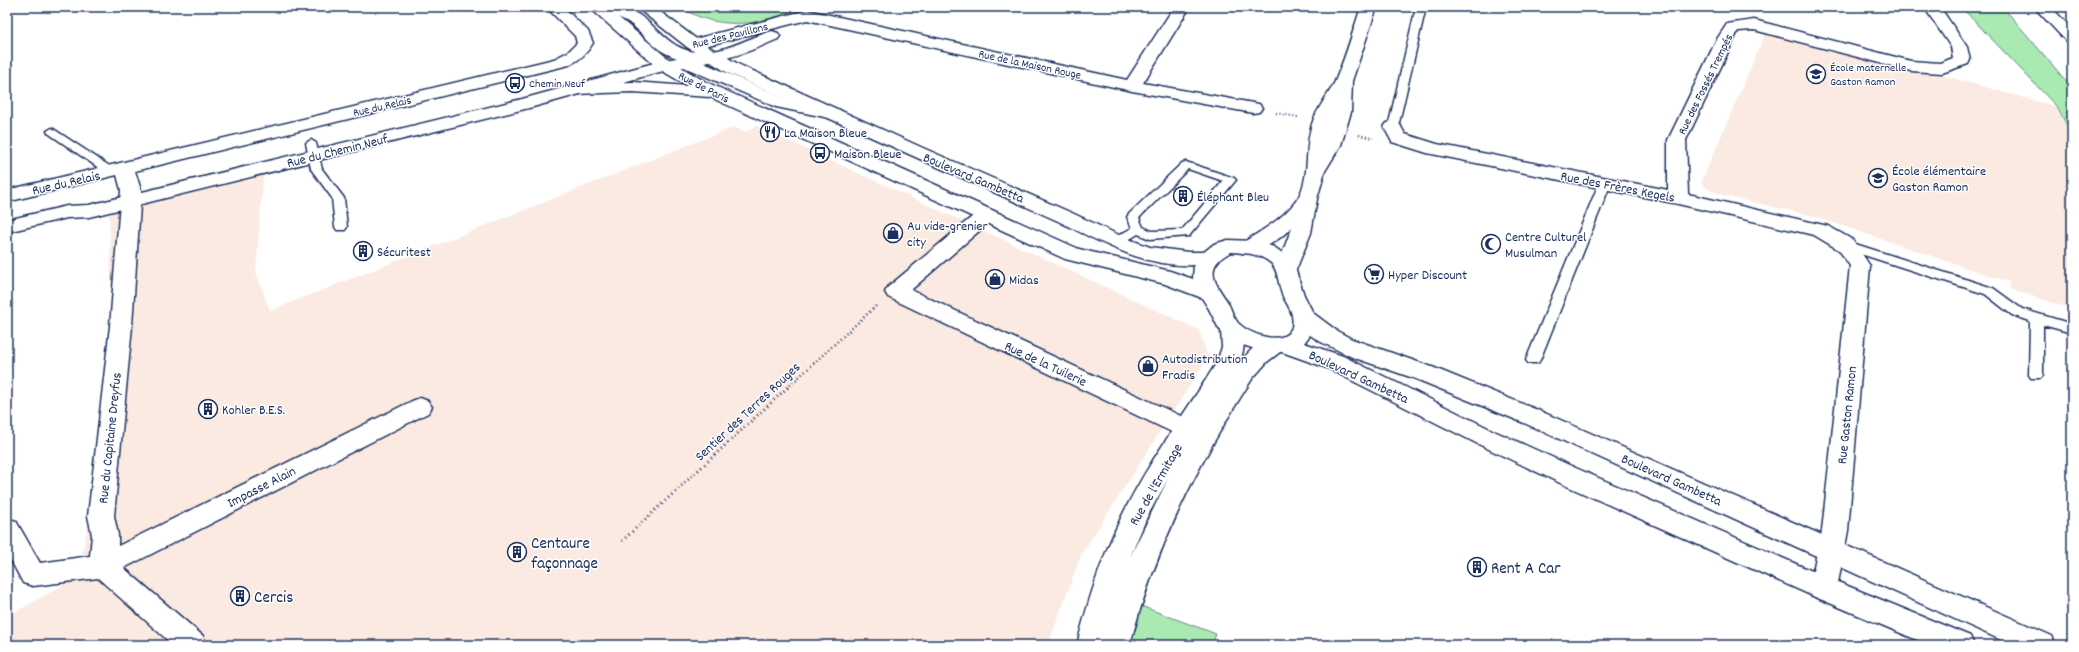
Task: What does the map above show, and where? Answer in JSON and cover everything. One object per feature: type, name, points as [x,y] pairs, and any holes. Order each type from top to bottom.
[{"type":"main road","name":"Rue du Relais","points":[[7,196],[568,60],[580,51],[585,43],[582,34],[554,7]]},
{"type":"main road","name":"Rue de Paris","points":[[597,7],[663,57],[686,79],[826,143]]},
{"type":"main road","points":[[605,7],[633,18],[655,39],[663,57]]},
{"type":"main road","points":[[644,7],[712,57]]},
{"type":"main road","points":[[1132,86],[1182,7]]},
{"type":"main road","points":[[1286,270],[1301,233],[1307,199],[1316,171],[1332,145],[1342,112],[1344,81],[1369,7]]},
{"type":"main road","name":"Rue des Fossés Trempés","points":[[1678,198],[1677,140],[1725,39],[1733,27],[1754,24],[1911,66],[1942,68],[1962,60],[1959,47],[1932,7]]},
{"type":"main road","points":[[2042,7],[2072,38]]},
{"type":"main road","name":"Rue des Pavillons","points":[[663,57],[693,44],[812,11]]},
{"type":"main road","name":"Rue des Pavillons","points":[[688,62],[740,50],[779,33],[812,11]]},
{"type":"main road","name":"Rue de la Maison Rouge","points":[[812,11],[1132,86],[1253,108]]},
{"type":"main road","points":[[663,57],[712,57]]},
{"type":"main road","points":[[663,57],[688,62],[717,76],[782,103],[834,114]]},
{"type":"main road","name":"Rue du Chemin Neuf","points":[[313,149],[527,103],[574,89],[663,57]]},
{"type":"main road","name":"Rue du Chemin Neuf","points":[[7,226],[67,212],[89,211],[131,195],[313,149],[567,79],[663,57]]},
{"type":"main road","name":"Boulevard Gambetta","points":[[712,57],[745,74],[1065,217],[1116,242],[1146,253],[1188,259],[1208,258]]},
{"type":"main road","points":[[574,89],[633,87],[719,95]]},
{"type":"main road","name":"Rue des Frères Kegels","points":[[1393,127],[1398,138],[1433,149],[1678,198],[1821,230],[1846,244]]},
{"type":"main road","name":"Boulevard Gambetta","points":[[826,143],[1072,254],[1170,278],[1209,293]]},
{"type":"main road","points":[[117,169],[128,184],[131,195]]},
{"type":"main road","name":"Rue du Chemin Neuf","points":[[7,216],[102,193],[131,195]]},
{"type":"main road","name":"Rue du Capitaine Dreyfus","points":[[103,566],[106,535],[101,516],[121,326],[131,195]]},
{"type":"main road","points":[[1250,248],[1282,226],[1307,199]]},
{"type":"main road","name":"Rue de la Tuilerie","points":[[986,214],[896,292],[1187,429]]},
{"type":"main road","name":"Rue Gaston Ramon","points":[[1823,588],[1832,550],[1860,266],[1846,244]]},
{"type":"main road","points":[[1228,246],[1250,248],[1270,253],[1277,258],[1286,270],[1293,296],[1303,316],[1303,330],[1295,341],[1280,344],[1245,338],[1232,330],[1227,324],[1219,306],[1205,287],[1203,276],[1204,265],[1208,258],[1228,246]]},
{"type":"main road","name":"Boulevard Gambetta","points":[[1303,316],[1309,323],[1339,341],[1368,354],[1453,384],[1532,417],[2042,645]]},
{"type":"main road","name":"Rue de l'Ermitage","points":[[1092,645],[1099,614],[1119,550],[1143,500],[1228,363],[1233,347],[1232,330]]},
{"type":"main road","name":"Boulevard Gambetta","points":[[1280,344],[1335,362],[1485,437],[1823,588],[1960,645]]},
{"type":"main road","name":"Rue de l'Ermitage","points":[[1116,645],[1140,564],[1170,495],[1188,463],[1250,366],[1266,349],[1280,344]]},
{"type":"main road","name":"Impasse Alain","points":[[7,529],[33,575],[103,566],[420,407]]},
{"type":"main road","points":[[103,566],[193,645]]},
{"type":"lane","points":[[1393,127],[1421,7]]},
{"type":"lane","points":[[52,131],[117,169]]},
{"type":"lane","points":[[313,149],[316,169],[338,198],[341,228]]},
{"type":"lane","points":[[1186,165],[1230,180],[1185,233],[1150,235],[1138,229],[1133,217],[1186,165]]},
{"type":"lane","points":[[1533,360],[1605,183]]},
{"type":"lane","points":[[1116,242],[1138,229]]},
{"type":"lane","points":[[1846,244],[1989,292],[2017,312],[2072,329]]},
{"type":"lane","points":[[2036,375],[2037,318]]},
{"type":"path","name":"Sentier des Terres Rouges","points":[[622,541],[881,301]]},
{"type":"shaded area","points":[[1766,32],[1910,72],[1941,75],[2057,107],[2072,138],[2072,309],[2010,289],[2009,282],[1810,215],[1725,196],[1710,190],[1701,183]]},
{"type":"shaded area","points":[[756,126],[1199,330],[1208,357],[1081,555],[1048,645],[7,645],[7,617],[77,577],[92,507],[112,309],[109,203],[264,164],[256,272],[270,311],[734,127],[745,132]]},
{"type":"green space","points":[[691,7],[798,7],[786,13],[758,22],[728,23],[713,21],[687,11]]},
{"type":"green space","points":[[1961,7],[2003,7],[2072,88],[2072,135],[2057,107]]},
{"type":"green space","points":[[1141,606],[1216,634],[1212,645],[1127,645]]},
{"type":"place","name":"École maternelle Gaston Ramon","points":[[1816,74]]},
{"type":"place","name":"Chemin Neuf","points":[[515,83]]},
{"type":"place","name":"La Maison Bleue","points":[[770,132]]},
{"type":"place","name":"Maison Bleue","points":[[820,153]]},
{"type":"place","name":"École élémentaire Gaston Ramon","points":[[1878,178]]},
{"type":"place","name":"Éléphant Bleu","points":[[1183,196]]},
{"type":"place","name":"Au vide-grenier city","points":[[893,233]]},
{"type":"place","name":"Centre Culturel Musulman","points":[[1491,244]]},
{"type":"place","name":"Sécuritest","points":[[363,251]]},
{"type":"place","name":"Hyper Discount","points":[[1374,274]]},
{"type":"place","name":"Midas","points":[[995,279]]},
{"type":"place","name":"Autodistribution Fradis","points":[[1148,366]]},
{"type":"place","name":"Kohler B.E.S.","points":[[208,409]]},
{"type":"place","name":"Centaure façonnage","points":[[517,552]]},
{"type":"place","name":"Rent A Car","points":[[1477,567]]},
{"type":"place","name":"Cercis","points":[[240,596]]}]
